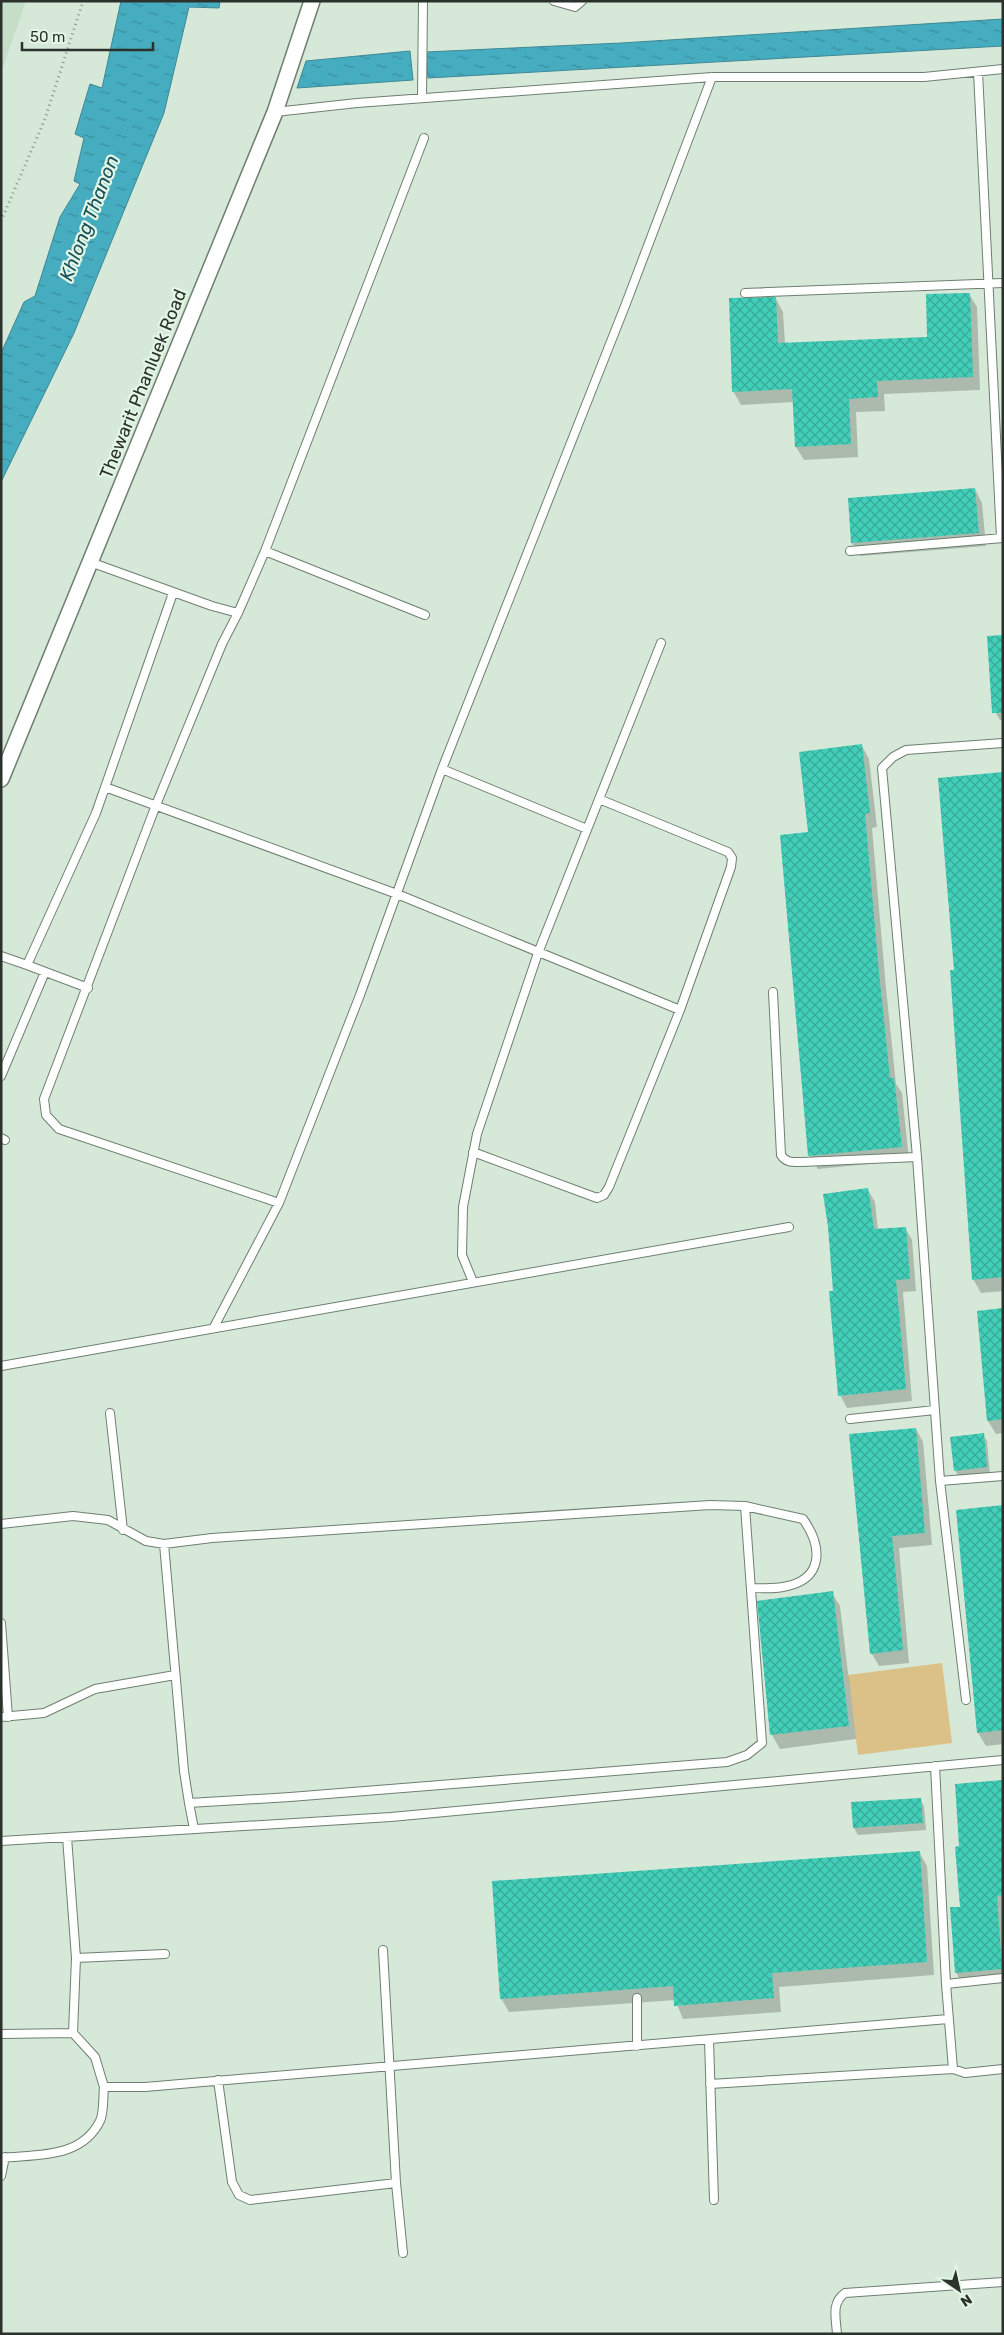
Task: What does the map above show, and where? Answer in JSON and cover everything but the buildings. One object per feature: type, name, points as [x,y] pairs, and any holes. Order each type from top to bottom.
[{"type":"street","name":"Thewarit Phanluek Road","points":[[1,779],[275,112],[312,1]]},
{"type":"lane","points":[[422,98],[423,1]]},
{"type":"lane","points":[[554,1],[575,7],[582,1]]},
{"type":"lane","points":[[275,112],[422,98],[712,77],[924,77],[1003,69]]},
{"type":"lane","points":[[850,551],[1002,538],[978,72]]},
{"type":"lane","points":[[214,1327],[279,1203],[397,894],[442,769],[625,306],[712,77]]},
{"type":"lane","points":[[279,1203],[59,1129],[46,1115],[44,1099],[88,988],[156,804],[222,644],[238,613],[265,551],[424,138]]},
{"type":"lane","points":[[745,293],[1003,283]]},
{"type":"lane","points":[[265,551],[425,615]]},
{"type":"lane","points":[[90,562],[238,613]]},
{"type":"lane","points":[[27,965],[96,813],[173,592]]},
{"type":"lane","points":[[474,1282],[462,1255],[463,1207],[477,1134],[538,953],[661,643]]},
{"type":"lane","points":[[966,1700],[940,1481],[917,1157],[882,768],[893,757],[906,750],[1003,743]]},
{"type":"lane","points":[[442,769],[587,829]]},
{"type":"lane","points":[[105,787],[156,804],[397,894],[680,1010]]},
{"type":"lane","points":[[473,1152],[597,1198],[604,1195],[609,1187],[680,1010],[732,858],[728,852],[599,799]]},
{"type":"lane","points":[[1,956],[88,988]]},
{"type":"lane","points":[[1,1076],[45,972]]},
{"type":"lane","points":[[773,992],[781,1155],[784,1159],[796,1162],[917,1157]]},
{"type":"lane","points":[[1,1366],[789,1227]]},
{"type":"lane","points":[[850,1418],[935,1410]]},
{"type":"lane","points":[[110,1413],[123,1530]]},
{"type":"lane","points":[[940,1481],[1003,1476]]},
{"type":"lane","points":[[1,1524],[73,1516],[108,1520],[146,1541],[164,1544],[212,1538],[690,1507],[745,1506],[803,1519],[811,1530],[818,1555],[813,1573],[800,1582],[783,1587],[752,1588]]},
{"type":"lane","points":[[189,1803],[290,1798],[727,1762],[747,1755],[762,1743],[745,1506]]},
{"type":"lane","points":[[164,1544],[184,1771],[194,1829]]},
{"type":"lane","points":[[1,1623],[5,1717],[44,1713],[95,1689],[175,1675]]},
{"type":"lane","points":[[1,1841],[391,1817],[1003,1760]]},
{"type":"lane","points":[[935,1766],[948,2019],[954,2069]]},
{"type":"lane","points":[[1,2176],[3,2158],[65,2152],[82,2144],[101,2120],[104,2087],[95,2057],[73,2034],[76,1958],[67,1837]]},
{"type":"lane","points":[[383,1950],[396,2183],[403,2253]]},
{"type":"lane","points":[[76,1958],[165,1954]]},
{"type":"lane","points":[[946,1984],[1003,1978]]},
{"type":"lane","points":[[637,1998],[637,2046]]},
{"type":"lane","points":[[104,2087],[145,2087],[948,2019]]},
{"type":"lane","points":[[1,2034],[73,2034]]},
{"type":"lane","points":[[709,2040],[714,2200]]},
{"type":"lane","points":[[710,2084],[954,2069],[965,2073],[1003,2069]]},
{"type":"lane","points":[[218,2080],[232,2182],[238,2195],[250,2200],[396,2183]]},
{"type":"lane","points":[[837,2334],[835,2304],[838,2298],[845,2293],[1003,2282]]},
{"type":"path","points":[[1,222],[45,119],[82,1]]},
{"type":"shaded area","points":[[1,1],[26,1],[1,73]]},
{"type":"shaded area","points":[[942,1663],[952,1743],[858,1755],[848,1675]]},
{"type":"water","name":"Khlong Thanon","points":[[121,1],[220,1],[219,8],[189,7],[164,113],[74,333],[1,482],[1,353],[24,302],[35,296],[60,217],[80,184],[74,181],[84,138],[75,134],[90,84],[102,88]]},
{"type":"water","points":[[1003,19],[1003,46],[428,78],[426,52],[621,43]]},
{"type":"water","points":[[410,51],[413,80],[297,88],[306,61]]}]
